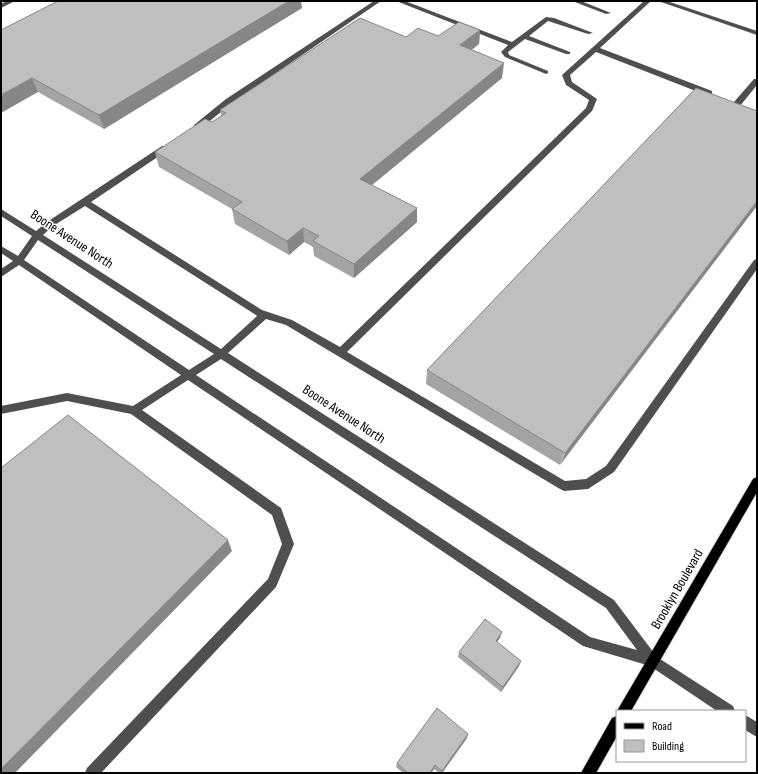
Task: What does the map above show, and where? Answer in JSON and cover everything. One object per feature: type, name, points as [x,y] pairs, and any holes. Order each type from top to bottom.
[{"type":"main road","name":"Brooklyn Boulevard","points":[[625,710],[757,482]]},
{"type":"main road","points":[[588,773],[616,725]]},
{"type":"street","points":[[1,6],[12,1]]},
{"type":"street","points":[[188,133],[211,117],[229,101],[378,1]]},
{"type":"street","points":[[399,1],[513,45]]},
{"type":"street","points":[[575,1],[608,13]]},
{"type":"street","points":[[340,353],[589,110],[593,99],[569,83],[566,75],[648,1]]},
{"type":"street","points":[[661,1],[757,33]]},
{"type":"street","points":[[546,72],[507,56],[504,52],[546,19],[552,19],[590,33]]},
{"type":"street","points":[[524,36],[568,53]]},
{"type":"street","points":[[595,49],[716,96]]},
{"type":"street","points":[[737,104],[757,81]]},
{"type":"street","points":[[1,274],[19,261],[37,235],[50,224],[176,141]]},
{"type":"street","points":[[85,202],[259,313],[288,322],[564,486],[588,484],[610,469],[757,262]]},
{"type":"street","name":"Boone Avenue North","points":[[1,212],[610,604],[653,661]]},
{"type":"street","name":"Boone Avenue North","points":[[1,249],[588,642],[653,661],[726,710]]},
{"type":"street","points":[[134,410],[221,354],[265,314]]},
{"type":"street","points":[[1,410],[67,397],[134,410],[277,512],[288,544],[272,583],[92,773]]},
{"type":"street","points":[[746,723],[757,730]]},
{"type":"building","points":[[58,1],[289,1],[99,115],[32,78],[1,95],[1,30]]},
{"type":"building","points":[[360,18],[406,37],[418,28],[438,36],[459,22],[480,30],[460,45],[504,63],[360,179],[417,208],[354,264],[313,241],[319,236],[303,228],[287,241],[232,209],[242,202],[155,152],[205,119],[212,122],[226,113],[220,110]]},
{"type":"building","points":[[696,88],[757,111],[757,201],[565,453],[427,370]]},
{"type":"building","points":[[68,415],[228,540],[1,769],[1,468]]},
{"type":"building","points":[[485,619],[502,632],[496,641],[521,661],[503,687],[459,652]]},
{"type":"building","points":[[437,708],[468,734],[442,771],[435,765],[430,773],[408,773],[397,763]]}]
